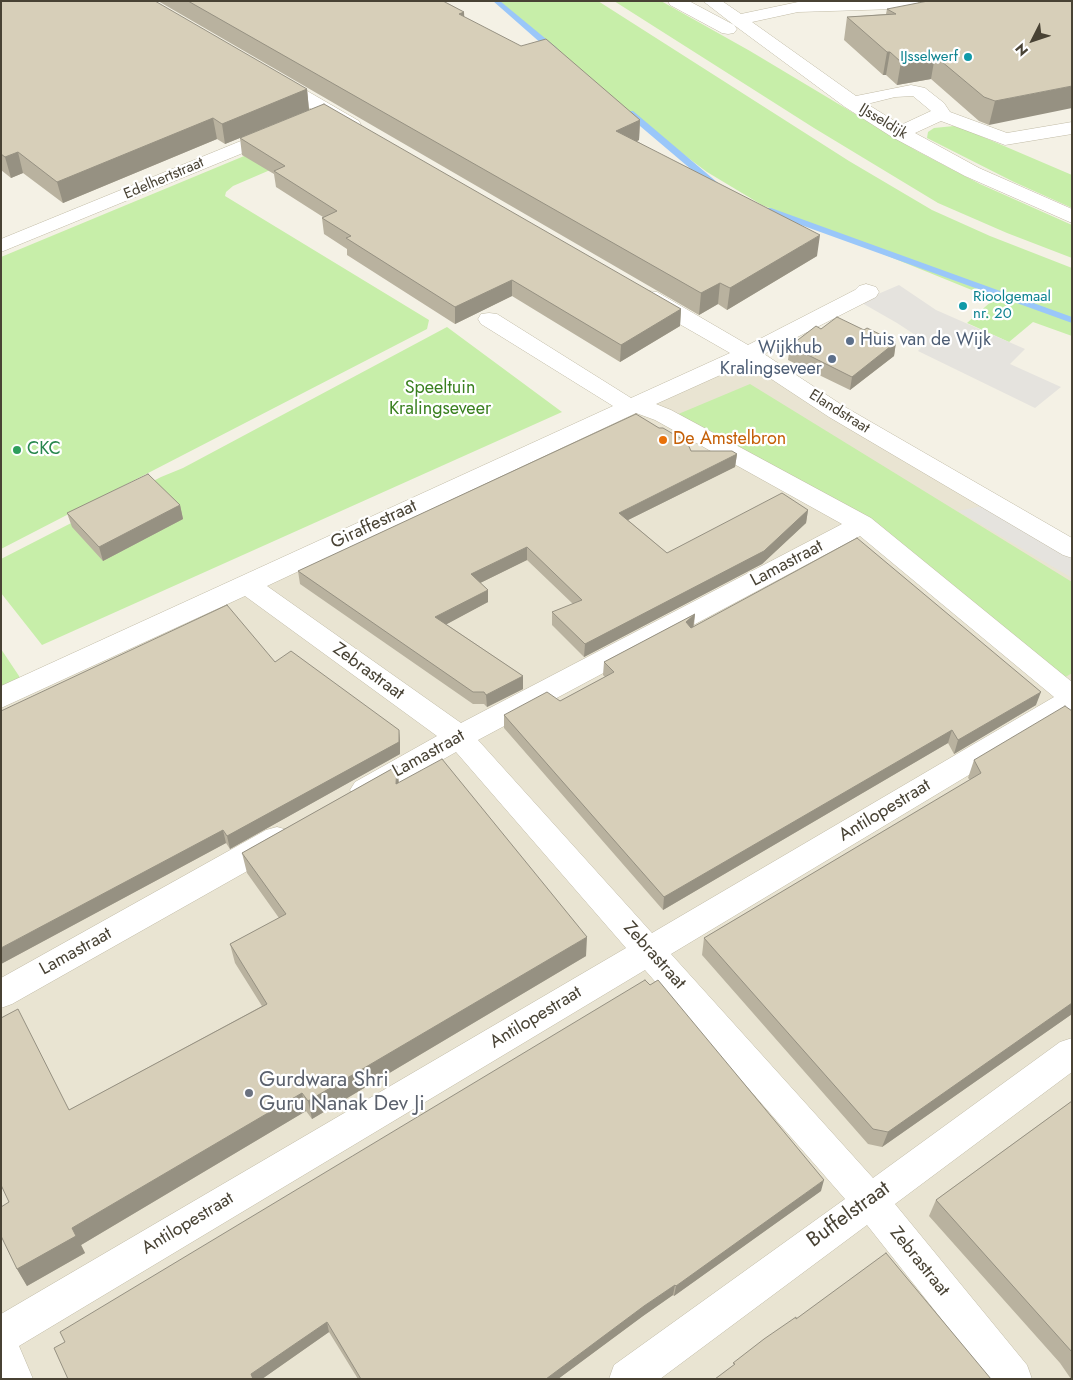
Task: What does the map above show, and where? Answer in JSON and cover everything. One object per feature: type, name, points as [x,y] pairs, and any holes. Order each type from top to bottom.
[{"type":"street","points":[[676,1],[723,27],[758,36]]},
{"type":"street","name":"IJsseldijk","points":[[711,1],[851,102],[899,133],[972,172],[1072,217]]},
{"type":"street","points":[[738,20],[798,7],[895,4],[911,1]]},
{"type":"street","points":[[260,71],[369,136]]},
{"type":"street","points":[[851,102],[911,90],[919,92],[938,107],[941,112],[939,114]]},
{"type":"street","points":[[309,118],[327,111]]},
{"type":"street","points":[[899,133],[939,114],[1005,139],[1072,128]]},
{"type":"street","name":"Edelhertstraat","points":[[1,246],[290,126]]},
{"type":"street","name":"Elandstraat","points":[[633,288],[747,354],[837,412],[1072,549]]},
{"type":"street","name":"Giraffestraat","points":[[1,698],[747,354],[868,292],[866,290]]},
{"type":"street","points":[[489,318],[633,406],[663,415],[862,524],[1072,696]]},
{"type":"street","name":"Lamastraat","points":[[338,805],[459,738],[862,524]]},
{"type":"street","name":"Zebrastraat","points":[[246,584],[459,738],[650,950],[870,1200],[1013,1379]]},
{"type":"street","name":"Antilopestraat","points":[[1,1335],[1072,700]]},
{"type":"street","name":"Lamastraat","points":[[1,994],[303,825]]},
{"type":"street","name":"Buffelstraat","points":[[628,1379],[1072,1053]]},
{"type":"street","points":[[1,1350],[14,1379]]},
{"type":"shaded area","points":[[899,285],[936,310],[1025,349],[1010,364],[1061,387],[1035,408],[918,351],[926,342],[855,299],[868,292],[878,294]]},
{"type":"shaded area","points":[[747,354],[1072,548],[1072,1379],[1,1379],[1,692]]},
{"type":"shaded area","points":[[982,506],[1072,558],[1072,578],[958,511]]},
{"type":"green space","points":[[496,1],[598,1],[849,161],[932,210],[990,236],[1072,268],[1072,336],[1033,322],[1009,342],[967,323],[994,299],[762,205],[707,172],[596,89]]},
{"type":"green space","points":[[614,1],[661,1],[750,51],[917,151],[980,184],[1072,225],[1072,258],[1007,233],[938,203],[814,128]]},
{"type":"green space","points":[[326,122],[291,161],[233,186],[226,192],[225,196],[429,320],[427,329],[1,549],[1,257]]},
{"type":"green space","points":[[954,126],[1072,175],[1072,208],[1014,182],[927,138],[928,132],[934,128]]},
{"type":"green space","name":"Speeltuin Kralingseveer","points":[[447,327],[562,412],[42,645],[1,593],[1,559],[161,477],[183,468]]},
{"type":"green space","points":[[750,384],[1072,582],[1072,673],[1064,678],[870,521],[676,415]]},
{"type":"green space","points":[[1,649],[21,679],[1,688]]},
{"type":"building","points":[[1,1],[155,1],[307,89],[222,124],[213,118],[57,182],[18,152],[5,157],[1,154]]},
{"type":"building","points":[[188,1],[443,1],[464,12],[459,14],[521,46],[546,39],[640,120],[616,131],[820,235],[730,288],[720,283],[701,293]]},
{"type":"building","name":"IJsselwerf","points":[[928,1],[1072,1],[1072,86],[995,101],[984,97],[935,56],[901,62],[847,17],[896,14],[887,9]]},
{"type":"building","points":[[324,104],[681,309],[621,345],[512,280],[455,307],[346,238],[351,236],[322,218],[337,211],[274,171],[285,166],[240,138]]},
{"type":"building","points":[[837,317],[864,330],[867,328],[896,342],[852,377],[790,346],[816,326],[821,329]]},
{"type":"building","points":[[636,414],[687,442],[691,451],[732,451],[737,454],[619,513],[667,553],[782,493],[808,510],[764,551],[585,644],[552,612],[582,600],[527,547],[471,574],[488,590],[435,617],[523,676],[486,695],[484,692],[473,692],[298,571]]},
{"type":"building","points":[[148,474],[180,505],[99,547],[67,513]]},
{"type":"building","points":[[857,538],[1041,692],[958,740],[952,730],[664,897],[504,715],[547,692],[560,701],[614,672],[604,662],[695,614],[686,622],[691,628]]},
{"type":"building","points":[[227,605],[275,662],[291,651],[399,730],[399,742],[227,836],[223,830],[1,948],[1,711]]},
{"type":"building","points":[[1065,706],[1072,711],[1072,1003],[888,1132],[873,1129],[704,938],[981,773],[974,760]]},
{"type":"building","points":[[442,759],[587,937],[308,1101],[302,1093],[72,1228],[76,1236],[17,1269],[1,1236],[1,1207],[9,1202],[1,1185],[1,1018],[18,1009],[69,1110],[267,1004],[230,944],[286,914],[242,853],[397,766],[396,784]]},
{"type":"building","points":[[645,980],[650,985],[658,980],[824,1180],[676,1286],[644,1306],[546,1379],[361,1379],[327,1322],[251,1374],[253,1379],[68,1379],[54,1348],[65,1342],[60,1332]]},
{"type":"building","points":[[1072,1101],[1072,1352],[936,1200]]},
{"type":"building","points":[[886,1253],[991,1379],[715,1379],[764,1339],[796,1317],[796,1319]]},
{"type":"waterway","points":[[496,1],[554,50]]},
{"type":"waterway","points":[[630,113],[715,185]]},
{"type":"waterway","points":[[768,210],[1072,320]]},
{"type":"place","name":"IJsselwerf","points":[[968,57]]},
{"type":"place","name":"Rioolgemaal nr. 20","points":[[963,306]]},
{"type":"place","name":"Huis van de Wijk","points":[[850,341]]},
{"type":"place","name":"Wijkhub Kralingseveer","points":[[832,359]]},
{"type":"place","name":"De Amstelbron","points":[[663,440]]},
{"type":"place","name":"CKC","points":[[17,450]]},
{"type":"place","name":"Gurdwara Shri Guru Nanak Dev Ji","points":[[249,1093]]}]
